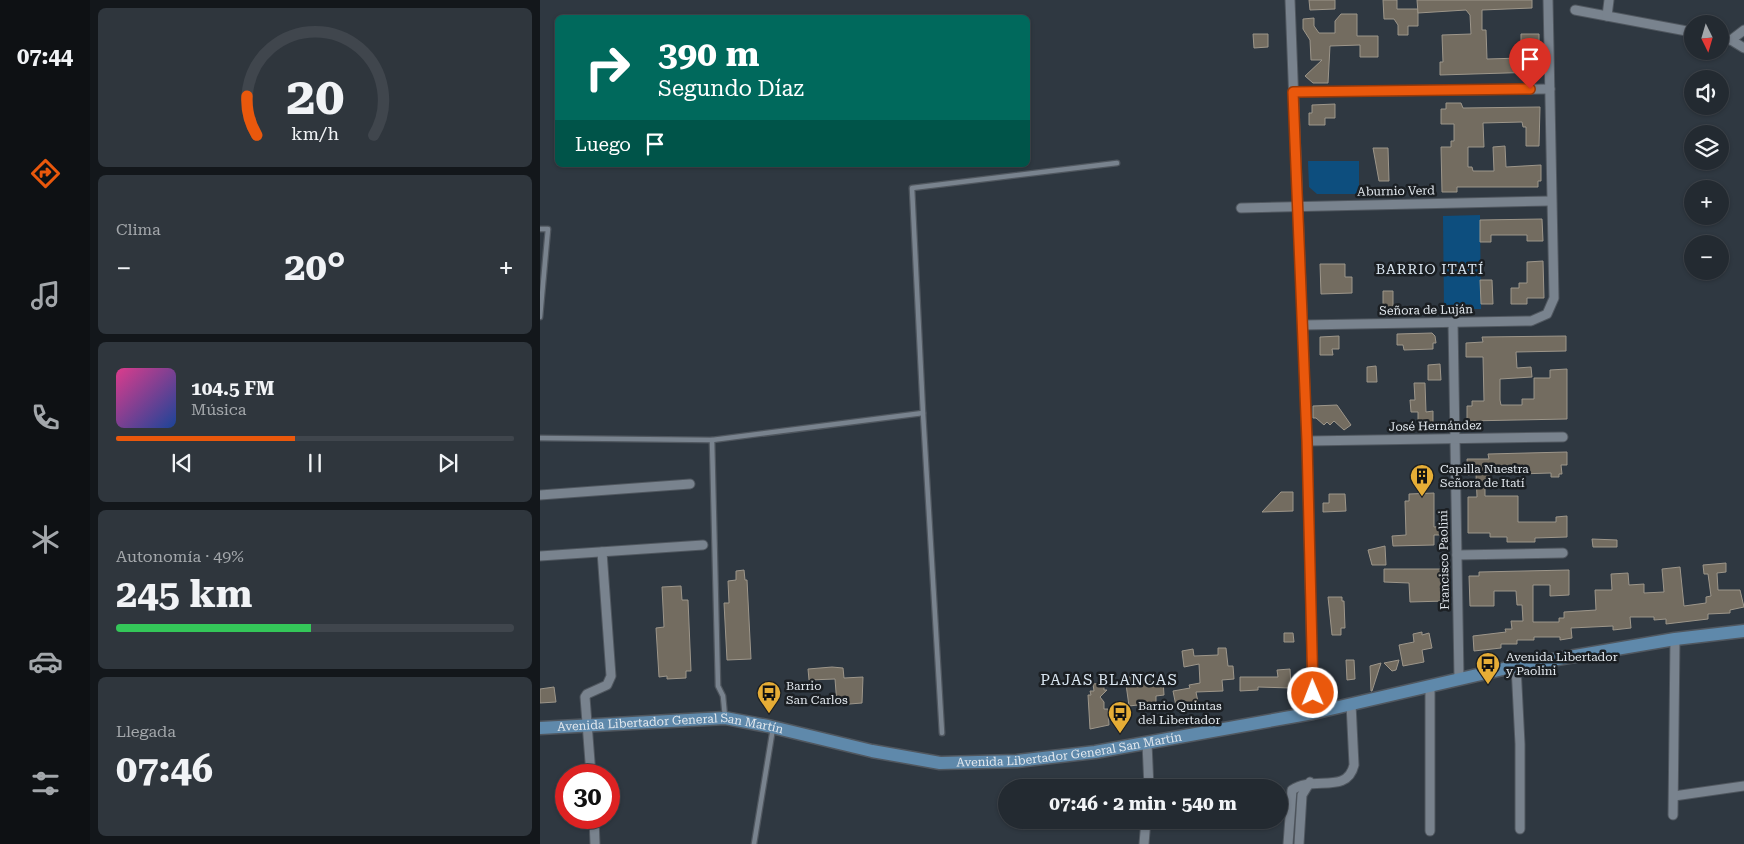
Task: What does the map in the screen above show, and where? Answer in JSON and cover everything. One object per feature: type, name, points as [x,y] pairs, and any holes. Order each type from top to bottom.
[{"type":"main road","name":"Avenida Libertador General San Martín","points":[[540,728],[725,718],[774,727],[872,751],[940,763],[1017,762],[1095,752],[1313,713],[1516,666],[1675,639],[1744,631]]},
{"type":"street","points":[[1290,0],[1307,441],[1313,713]]},
{"type":"street","points":[[1548,0],[1551,201]]},
{"type":"street","points":[[1606,16],[1609,0]]},
{"type":"street","points":[[1575,10],[1684,31]]},
{"type":"street","points":[[1744,30],[1731,40],[1744,48]]},
{"type":"street","points":[[1293,92],[1550,89]]},
{"type":"street","name":"Aburnio Verd","points":[[1241,208],[1551,201]]},
{"type":"street","name":"Señora de Luján","points":[[1302,325],[1531,322],[1548,314],[1554,298],[1551,201]]},
{"type":"street","name":"Francisco Paolini","points":[[1453,322],[1459,678]]},
{"type":"street","name":"José Hernández","points":[[1307,441],[1563,437]]},
{"type":"street","points":[[540,495],[690,484]]},
{"type":"street","points":[[540,556],[703,546]]},
{"type":"street","points":[[590,764],[585,697],[587,694],[607,685],[611,676],[602,552]]},
{"type":"street","points":[[1457,554],[1563,552]]},
{"type":"street","points":[[1673,815],[1675,639]]},
{"type":"street","points":[[1516,666],[1520,744],[1520,829]]},
{"type":"street","points":[[1430,686],[1430,831]]},
{"type":"street","points":[[1288,844],[1292,790],[1310,782],[1346,780],[1352,774],[1354,765],[1351,704]]},
{"type":"street","points":[[1147,743],[1149,779]]},
{"type":"street","points":[[1299,844],[1302,794],[1310,782]]},
{"type":"street","points":[[1674,796],[1744,786]]},
{"type":"street","points":[[594,829],[595,844]]},
{"type":"street","points":[[1144,844],[1145,829]]},
{"type":"lane","points":[[942,733],[912,188],[1116,163]]},
{"type":"lane","points":[[540,229],[548,229],[540,317]]},
{"type":"lane","points":[[540,438],[712,440],[923,413]]},
{"type":"lane","points":[[712,440],[718,686],[723,696],[725,718]]},
{"type":"lane","points":[[754,844],[774,727]]},
{"type":"shaded area","points":[[1308,161],[1359,161],[1359,194],[1317,194],[1309,187]]},
{"type":"shaded area","points":[[1480,215],[1481,309],[1444,309],[1443,216]]},
{"type":"building","points":[[1309,0],[1335,0],[1335,9],[1310,10]]},
{"type":"building","points":[[1383,0],[1397,0],[1397,9],[1418,9],[1418,26],[1408,26],[1408,35],[1398,35],[1398,25],[1394,19],[1384,19]]},
{"type":"building","points":[[1417,0],[1532,0],[1532,8],[1482,10],[1482,30],[1486,30],[1487,59],[1521,58],[1521,34],[1539,34],[1539,72],[1440,75],[1440,62],[1443,62],[1442,35],[1471,34],[1470,15],[1466,10],[1418,13]]},
{"type":"building","points":[[1341,14],[1357,14],[1357,36],[1378,36],[1378,57],[1360,57],[1360,45],[1330,46],[1328,83],[1313,83],[1305,76],[1322,60],[1311,60],[1310,40],[1303,29],[1303,19],[1314,18],[1314,26],[1319,33],[1335,33],[1335,21]]},
{"type":"building","points":[[1253,34],[1268,34],[1268,47],[1254,48]]},
{"type":"building","points":[[1446,103],[1461,103],[1463,108],[1540,107],[1539,146],[1526,146],[1526,127],[1523,127],[1522,122],[1483,123],[1484,147],[1468,147],[1468,167],[1472,167],[1473,171],[1494,171],[1493,147],[1505,146],[1506,167],[1541,165],[1541,181],[1538,181],[1538,187],[1457,187],[1457,192],[1442,192],[1441,147],[1451,147],[1451,141],[1454,141],[1454,124],[1441,124],[1441,109],[1446,109]]},
{"type":"building","points":[[1335,104],[1335,118],[1325,118],[1325,125],[1309,125],[1309,113],[1312,113],[1312,105]]},
{"type":"building","points":[[1373,148],[1388,148],[1389,181],[1379,181]]},
{"type":"building","points":[[1542,219],[1543,241],[1527,241],[1527,235],[1491,235],[1491,242],[1480,242],[1480,220]]},
{"type":"building","points":[[1543,261],[1544,298],[1527,298],[1527,304],[1511,304],[1511,288],[1519,288],[1519,283],[1527,283],[1527,262]]},
{"type":"building","points":[[1320,264],[1345,264],[1345,277],[1352,277],[1352,293],[1321,294]]},
{"type":"building","points":[[1480,280],[1492,280],[1493,304],[1481,304]]},
{"type":"building","points":[[1383,291],[1393,291],[1393,307],[1383,308]]},
{"type":"building","points":[[1432,333],[1435,336],[1436,343],[1433,343],[1433,349],[1404,350],[1403,345],[1397,345],[1397,334]]},
{"type":"building","points":[[1339,336],[1339,349],[1332,349],[1333,355],[1320,355],[1320,337]]},
{"type":"building","points":[[1566,336],[1566,351],[1516,352],[1517,368],[1531,367],[1532,377],[1500,379],[1500,400],[1501,405],[1522,405],[1522,399],[1534,399],[1534,378],[1550,378],[1550,370],[1567,369],[1567,419],[1467,421],[1467,406],[1472,406],[1472,401],[1484,401],[1483,357],[1466,357],[1466,343],[1483,342],[1482,337]]},
{"type":"building","points":[[1440,364],[1441,380],[1428,380],[1428,365]]},
{"type":"building","points":[[1376,366],[1377,382],[1367,382],[1367,367]]},
{"type":"building","points":[[1414,383],[1425,383],[1426,412],[1433,411],[1433,428],[1418,428],[1418,412],[1411,412],[1410,400],[1415,400]]},
{"type":"building","points":[[1337,405],[1351,425],[1344,430],[1334,421],[1330,425],[1327,422],[1324,425],[1316,418],[1313,418],[1313,406]]},
{"type":"building","points":[[1567,452],[1567,465],[1561,465],[1562,474],[1559,474],[1559,477],[1551,477],[1551,473],[1518,474],[1518,469],[1496,469],[1496,474],[1489,474],[1489,479],[1485,479],[1485,496],[1518,496],[1518,522],[1556,522],[1556,517],[1567,516],[1567,537],[1535,538],[1535,542],[1507,542],[1507,537],[1490,537],[1490,533],[1468,533],[1468,497],[1477,497],[1476,474],[1468,475],[1467,459],[1489,459],[1488,454]]},
{"type":"building","points":[[1281,492],[1293,492],[1293,511],[1262,512]]},
{"type":"building","points":[[1434,493],[1434,527],[1445,526],[1445,535],[1434,535],[1434,545],[1393,546],[1392,536],[1406,535],[1405,501],[1409,501],[1409,494]]},
{"type":"building","points":[[1329,494],[1345,494],[1346,511],[1323,512],[1323,503],[1329,503]]},
{"type":"building","points":[[1592,539],[1617,540],[1617,547],[1593,547]]},
{"type":"building","points":[[1385,546],[1386,565],[1372,565],[1368,550]]},
{"type":"building","points":[[1726,563],[1726,572],[1717,573],[1718,590],[1740,590],[1744,607],[1730,610],[1730,613],[1708,614],[1708,619],[1666,624],[1666,619],[1654,620],[1654,617],[1630,617],[1631,628],[1613,630],[1613,626],[1571,628],[1572,638],[1560,640],[1560,637],[1534,637],[1534,640],[1517,640],[1517,644],[1501,644],[1501,648],[1474,651],[1473,636],[1506,632],[1505,629],[1512,629],[1511,621],[1523,621],[1522,605],[1517,605],[1516,591],[1494,591],[1494,606],[1470,606],[1469,576],[1479,576],[1479,572],[1569,570],[1569,595],[1550,596],[1550,585],[1533,585],[1533,622],[1559,622],[1559,618],[1564,618],[1564,612],[1596,610],[1595,590],[1612,590],[1611,574],[1628,573],[1629,585],[1644,584],[1644,593],[1664,592],[1662,569],[1680,567],[1684,606],[1706,603],[1706,597],[1711,596],[1708,574],[1704,574],[1703,565]]},
{"type":"building","points":[[1384,569],[1444,569],[1446,601],[1410,602],[1409,583],[1384,582]]},
{"type":"building","points":[[744,570],[745,580],[747,580],[751,659],[727,660],[724,603],[729,603],[728,581],[736,580],[736,571]]},
{"type":"building","points":[[681,586],[682,600],[688,600],[691,671],[686,671],[686,678],[667,679],[667,676],[659,677],[656,628],[664,627],[662,587]]},
{"type":"building","points":[[1328,597],[1342,597],[1342,601],[1344,601],[1345,628],[1341,628],[1341,635],[1332,635]]},
{"type":"building","points":[[1422,632],[1422,635],[1429,633],[1432,648],[1422,650],[1424,662],[1403,666],[1399,645],[1414,642],[1413,634]]},
{"type":"building","points":[[1284,633],[1293,633],[1294,642],[1284,642]]},
{"type":"building","points":[[1218,648],[1226,648],[1228,666],[1233,666],[1234,679],[1222,680],[1223,691],[1196,692],[1198,702],[1176,706],[1173,691],[1190,688],[1189,685],[1200,683],[1199,664],[1184,667],[1182,651],[1193,649],[1194,656],[1218,655]]},
{"type":"building","points":[[1346,660],[1354,660],[1355,679],[1347,680]]},
{"type":"building","points":[[1399,660],[1396,670],[1392,671],[1384,663]]},
{"type":"building","points":[[1381,663],[1372,691],[1371,691],[1370,666]]},
{"type":"building","points":[[843,668],[844,678],[863,677],[862,703],[837,705],[835,679],[809,680],[808,669]]},
{"type":"building","points":[[1290,669],[1291,688],[1258,687],[1258,690],[1240,691],[1240,677],[1278,677],[1277,670]]},
{"type":"building","points":[[1125,677],[1145,677],[1145,682],[1163,680],[1164,695],[1156,696],[1156,703],[1129,706]]},
{"type":"building","points":[[1104,683],[1104,690],[1107,690],[1100,697],[1104,702],[1104,709],[1108,709],[1109,725],[1090,729],[1088,695],[1091,695],[1090,691],[1094,691],[1093,684]]},
{"type":"building","points":[[554,687],[556,702],[540,703],[540,689]]},
{"type":"place","name":"Capilla Nuestra Señora de Itatí","points":[[1422,497]]},
{"type":"place","name":"Avenida Libertador y Paolini","points":[[1488,685]]},
{"type":"place","name":"Barrio San Carlos","points":[[769,714]]},
{"type":"place","name":"Barrio Quintas del Libertador","points":[[1120,734]]},
{"type":"district","name":"BARRIO ITATÍ","points":[[1430,269]]},
{"type":"district","name":"PAJAS BLANCAS","points":[[1109,680]]},
{"type":"route","points":[[1313,693],[1307,441],[1293,92],[1530,89]]}]
